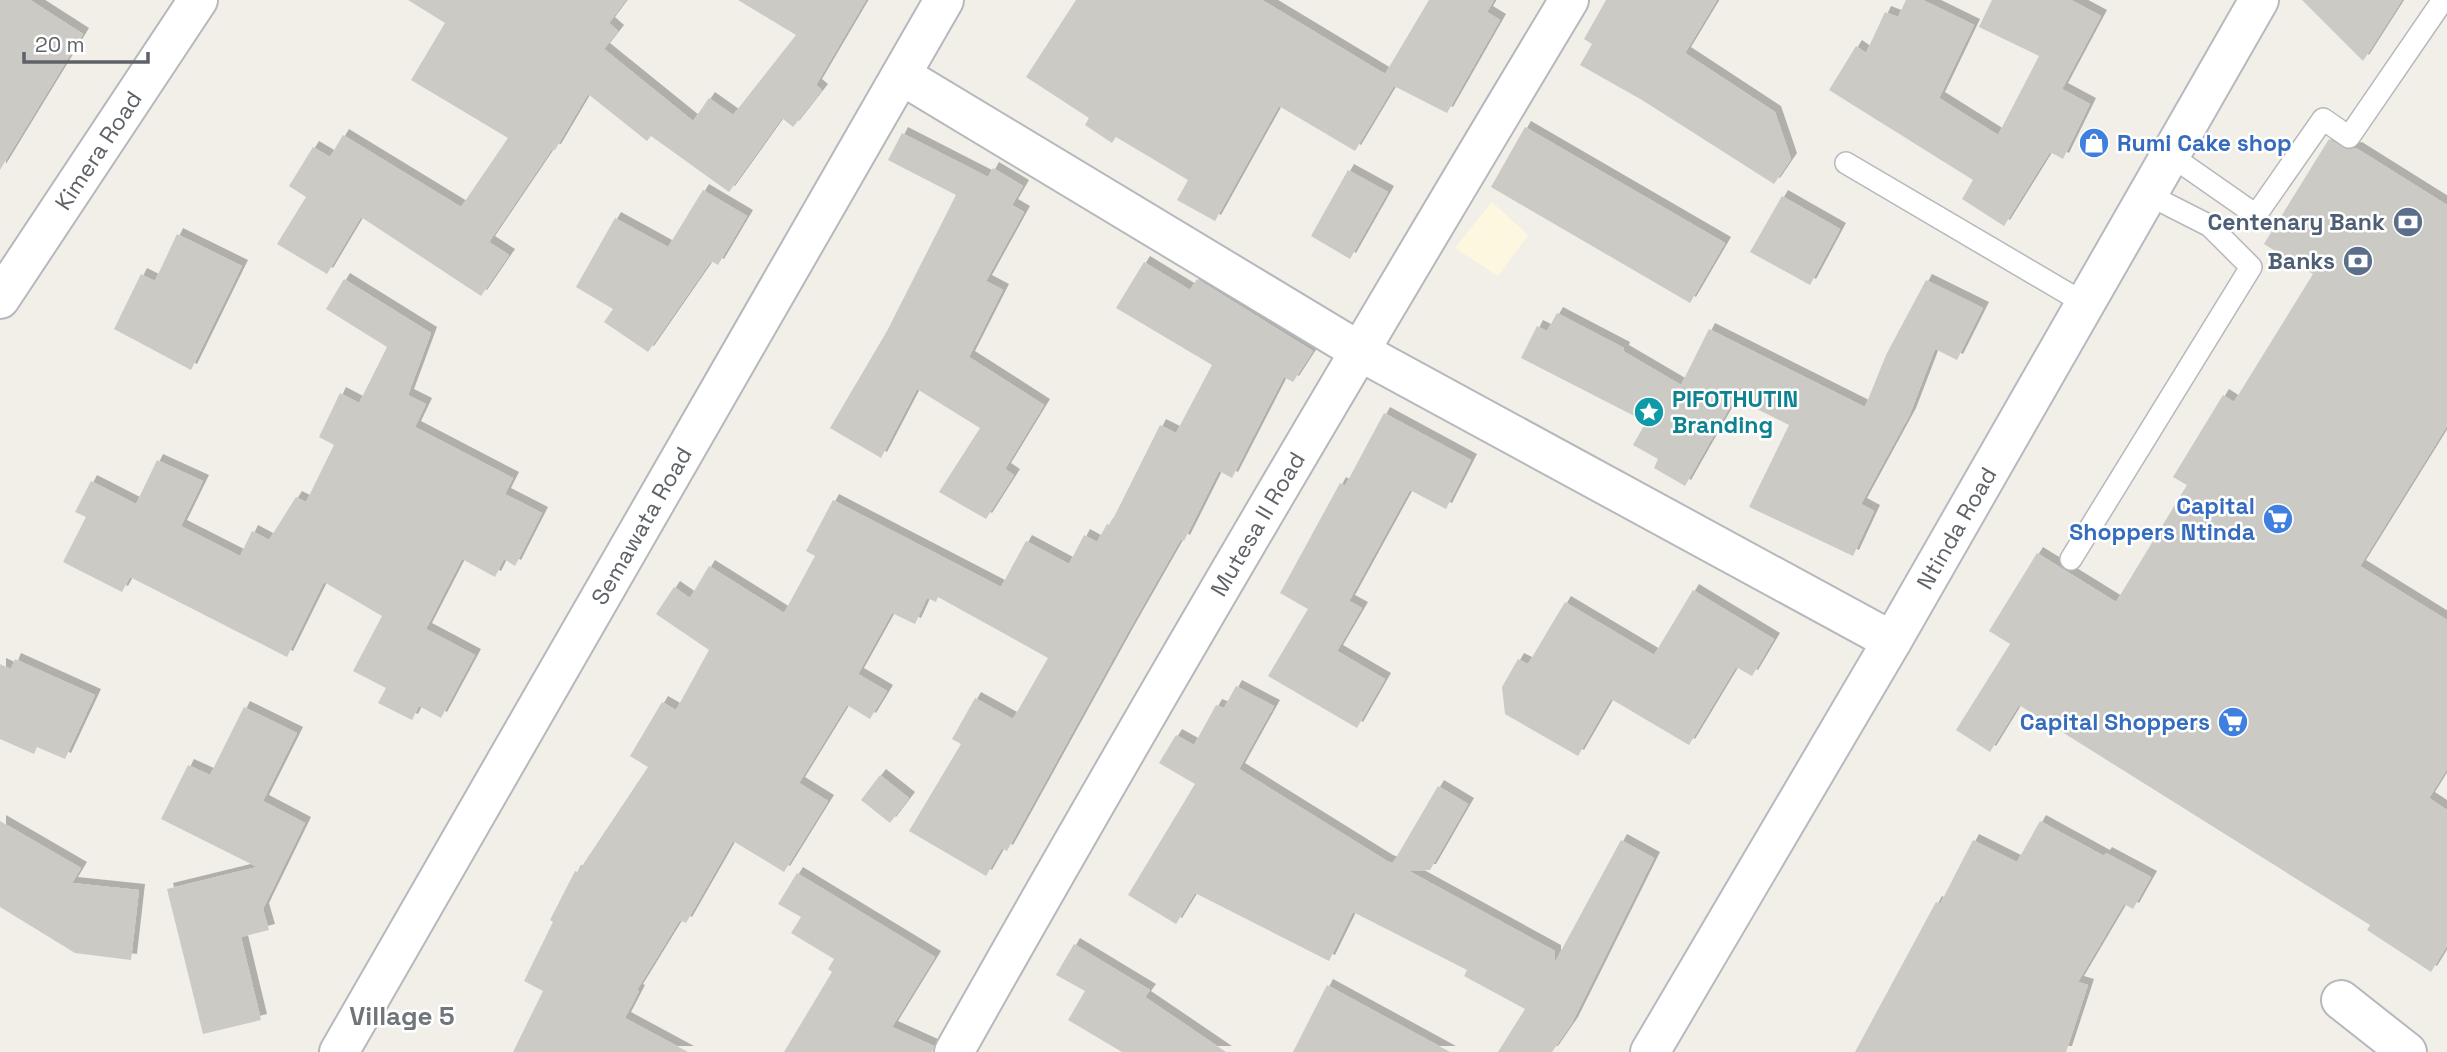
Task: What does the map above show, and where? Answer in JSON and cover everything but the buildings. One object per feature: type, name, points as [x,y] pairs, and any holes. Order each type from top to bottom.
[{"type":"street","name":"Kimera Road","points":[[0,299],[198,0]]},
{"type":"street","name":"Semawata Road","points":[[339,1052],[944,0]]},
{"type":"street","name":"Mutesa II Road","points":[[954,1052],[1074,839],[1359,351],[1569,0]]},
{"type":"street","name":"Ntinda Road","points":[[1650,1052],[1892,641],[2259,0]]},
{"type":"street","points":[[901,75],[1359,351],[1892,641]]},
{"type":"street","points":[[2341,1000],[2407,1052]]},
{"type":"lane","points":[[2170,155],[2256,215],[2323,119],[2348,137],[2443,0]]},
{"type":"lane","points":[[1846,163],[2084,303]]},
{"type":"lane","points":[[2071,559],[2251,267],[2210,226],[2147,194]]},
{"type":"shaded area","points":[[1492,202],[1528,235],[1498,276],[1455,248]]},
{"type":"place","name":"Rumi Cake shop","points":[[2094,143]]},
{"type":"place","name":"Centenary Bank","points":[[2408,222]]},
{"type":"place","name":"Banks","points":[[2358,261]]},
{"type":"place","name":"PIFOTHUTIN Branding","points":[[1649,412]]},
{"type":"place","name":"Capital Shoppers Ntinda","points":[[2278,519]]},
{"type":"place","name":"Capital Shoppers","points":[[2233,722]]},
{"type":"district","name":"Village 5","points":[[402,1016]]}]
